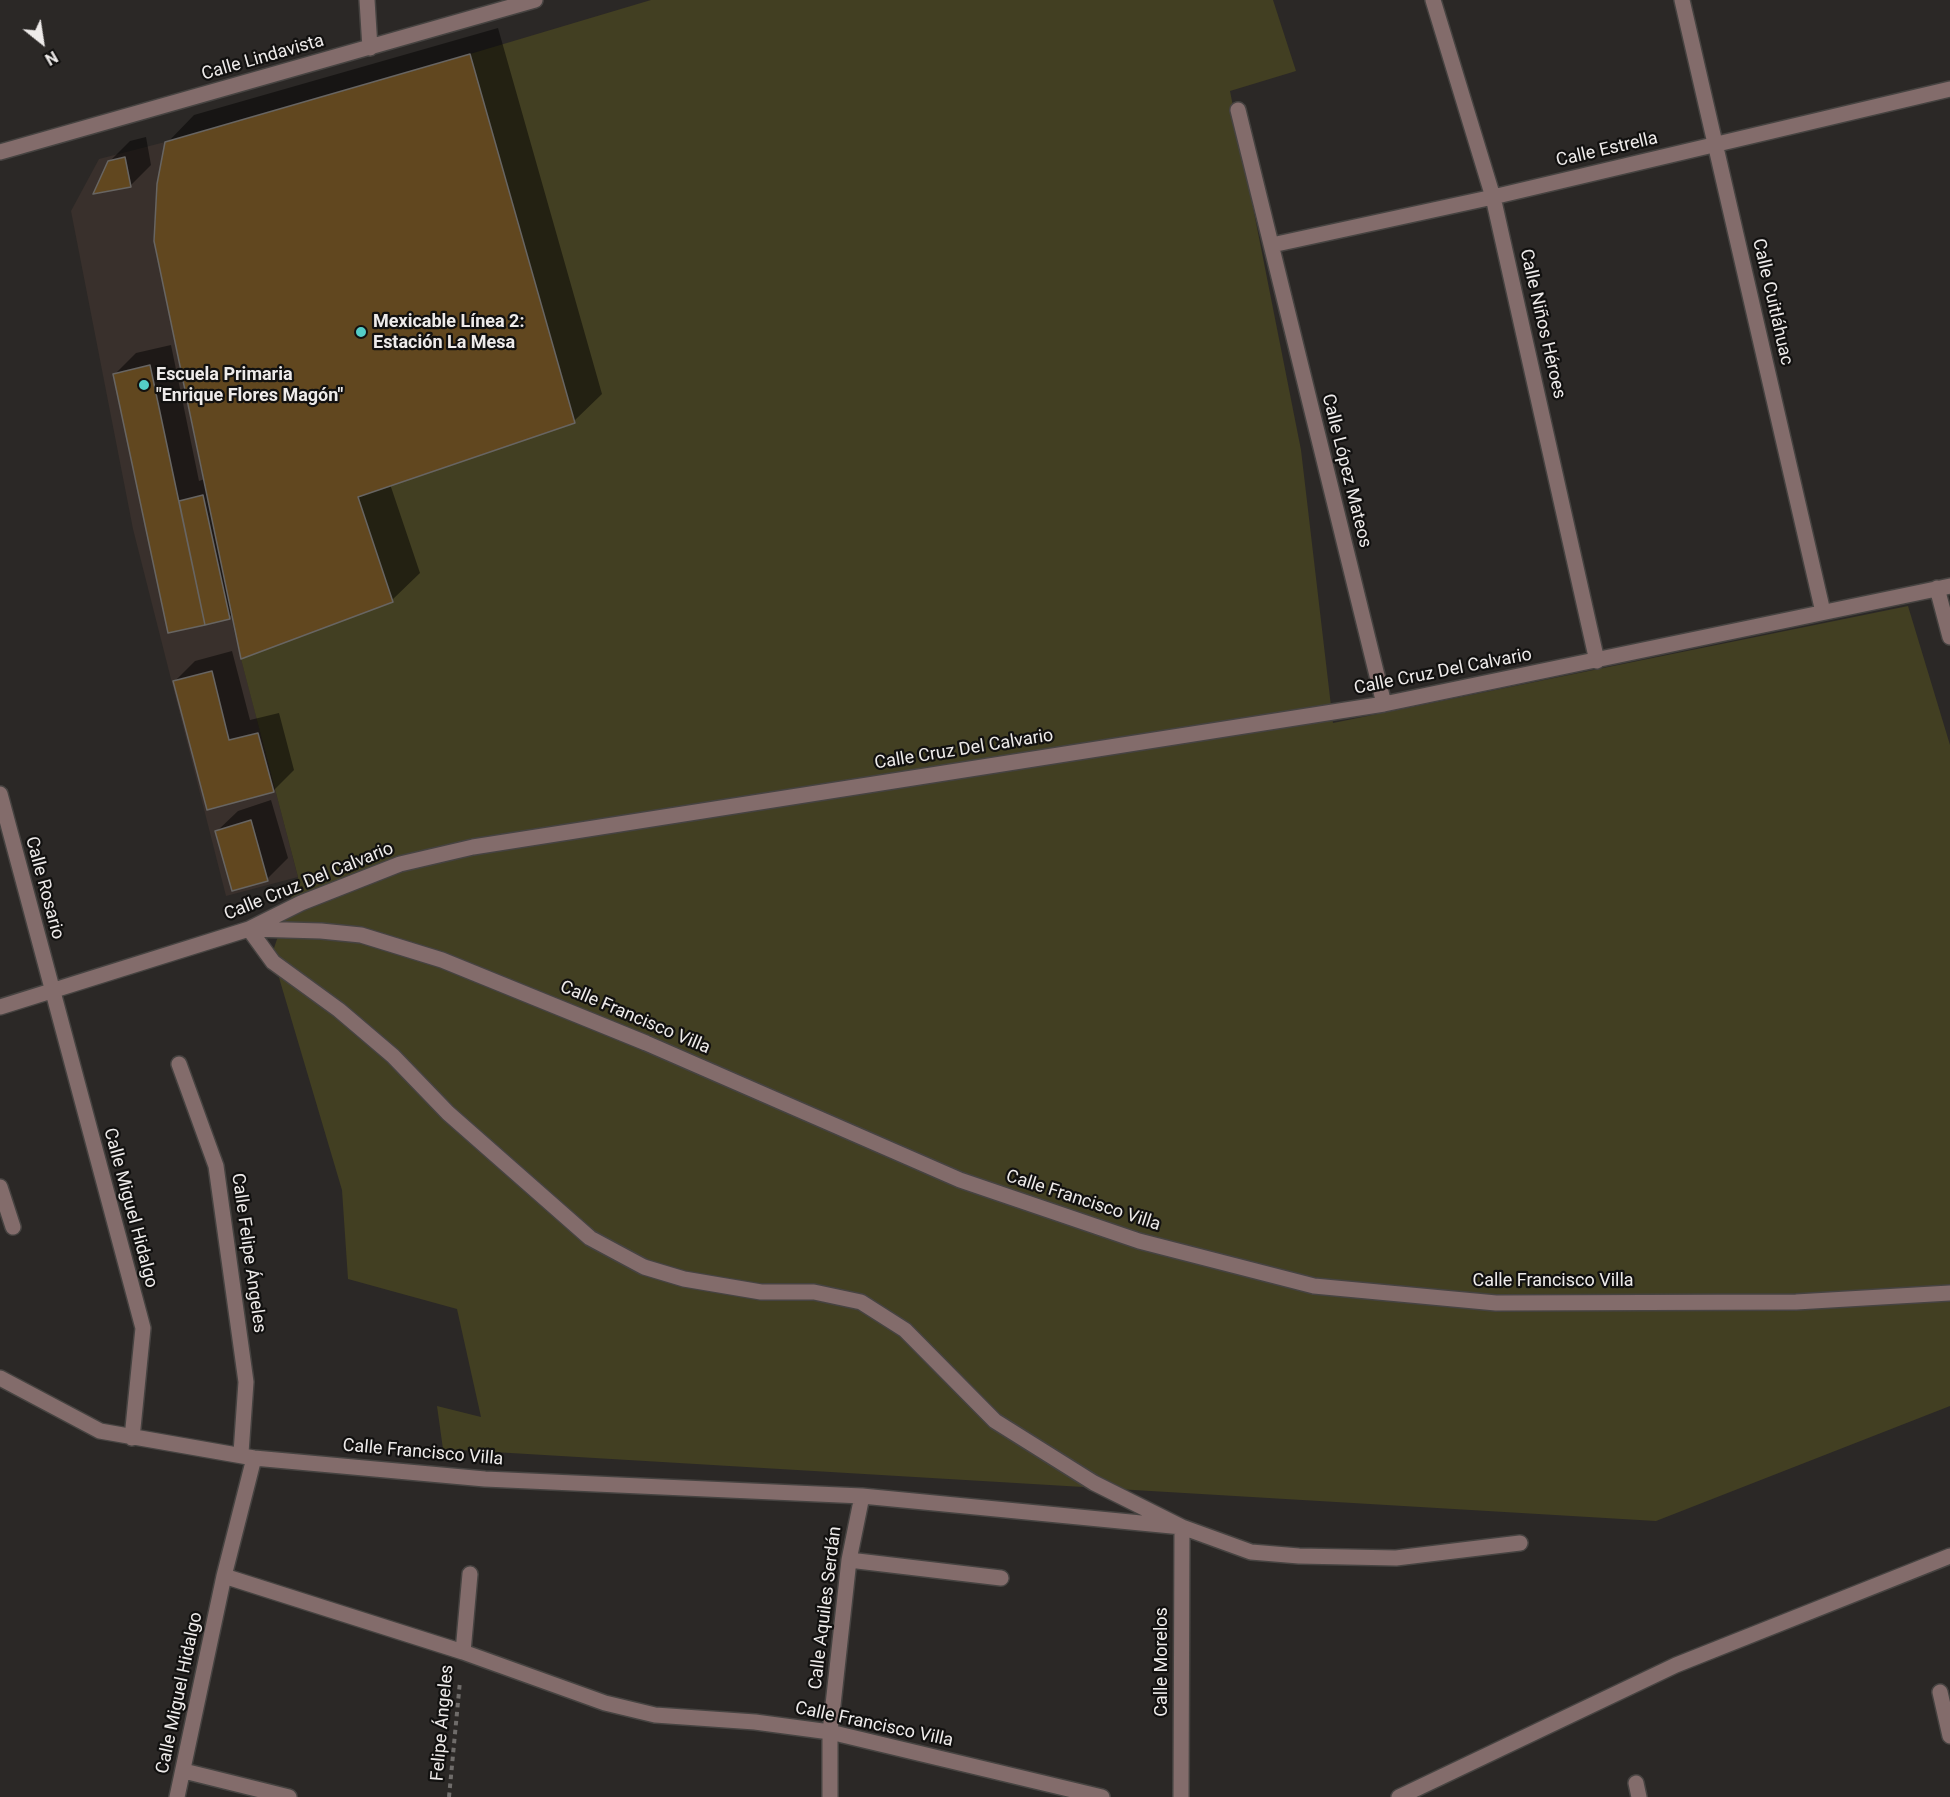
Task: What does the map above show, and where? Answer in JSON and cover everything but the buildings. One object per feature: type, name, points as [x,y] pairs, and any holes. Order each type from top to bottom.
[{"type":"street","points":[[368,0],[370,48]]},
{"type":"street","name":"Calle Lindavista","points":[[0,152],[535,0]]},
{"type":"street","name":"Calle Niños Héroes","points":[[1433,0],[1493,197],[1597,661]]},
{"type":"street","name":"Calle Cuitláhuac","points":[[1682,0],[1823,612]]},
{"type":"street","name":"Calle Estrella","points":[[1272,245],[1493,197],[1950,89]]},
{"type":"street","name":"Calle López Mateos","points":[[1238,110],[1384,705]]},
{"type":"street","points":[[1943,587],[1950,637]]},
{"type":"street","name":"Calle Cruz Del Calvario","points":[[0,1007],[249,929],[301,903],[400,864],[473,847],[1384,705],[1943,587]]},
{"type":"street","name":"Calle Rosario","points":[[0,794],[51,992]]},
{"type":"street","points":[[249,929],[273,962],[339,1010],[393,1056],[448,1113],[590,1239],[644,1267],[684,1279],[761,1292],[814,1292],[861,1302],[905,1330],[995,1421],[1094,1482],[1182,1527],[1251,1552],[1299,1556],[1396,1558],[1520,1542]]},
{"type":"street","name":"Calle Francisco Villa","points":[[249,929],[321,931],[361,935],[442,960],[646,1043],[960,1180],[1139,1241],[1314,1286],[1496,1303],[1796,1302],[1950,1293]]},
{"type":"street","name":"Calle Miguel Hidalgo","points":[[51,992],[143,1329],[132,1438]]},
{"type":"street","name":"Calle Felipe Ángeles","points":[[179,1064],[216,1166],[246,1382],[248,1456]]},
{"type":"street","points":[[0,1187],[13,1227]]},
{"type":"street","name":"Calle Francisco Villa","points":[[0,1378],[100,1431],[248,1456],[485,1479],[862,1496],[1182,1527]]},
{"type":"street","name":"Calle Miguel Hidalgo","points":[[177,1797],[248,1456]]},
{"type":"street","name":"Calle Aquiles Serdán","points":[[830,1797],[830,1732],[849,1560],[862,1496]]},
{"type":"street","name":"Calle Morelos","points":[[1181,1797],[1182,1527]]},
{"type":"street","points":[[1399,1797],[1676,1665],[1950,1556]]},
{"type":"street","points":[[849,1560],[1001,1578]]},
{"type":"street","points":[[463,1652],[470,1574]]},
{"type":"street","name":"Calle Francisco Villa","points":[[224,1575],[463,1652],[605,1703],[655,1715],[755,1722],[830,1732],[1102,1797]]},
{"type":"street","points":[[1940,1692],[1950,1736]]},
{"type":"street","points":[[184,1771],[290,1797]]},
{"type":"path","name":"Felipe Ángeles","points":[[449,1797],[463,1652]]},
{"type":"shaded area","points":[[651,0],[1273,0],[1296,71],[1230,91],[1301,450],[1333,723],[1908,606],[1950,745],[1950,1406],[1656,1521],[443,1449],[437,1406],[481,1417],[457,1309],[348,1279],[342,1190],[272,954],[298,877],[241,659],[358,497],[575,422],[470,54]]},
{"type":"shaded area","name":"Escuela Primaria \"Enrique Flores Magón\"","points":[[165,142],[157,184],[154,241],[235,635],[298,877],[226,896],[133,529],[71,211],[99,159]]},
{"type":"place","name":"Mexicable Línea 2: Estación La Mesa","points":[[361,332]]},
{"type":"place","name":"Escuela Primaria \"Enrique Flores Magón\"","points":[[144,385]]}]
